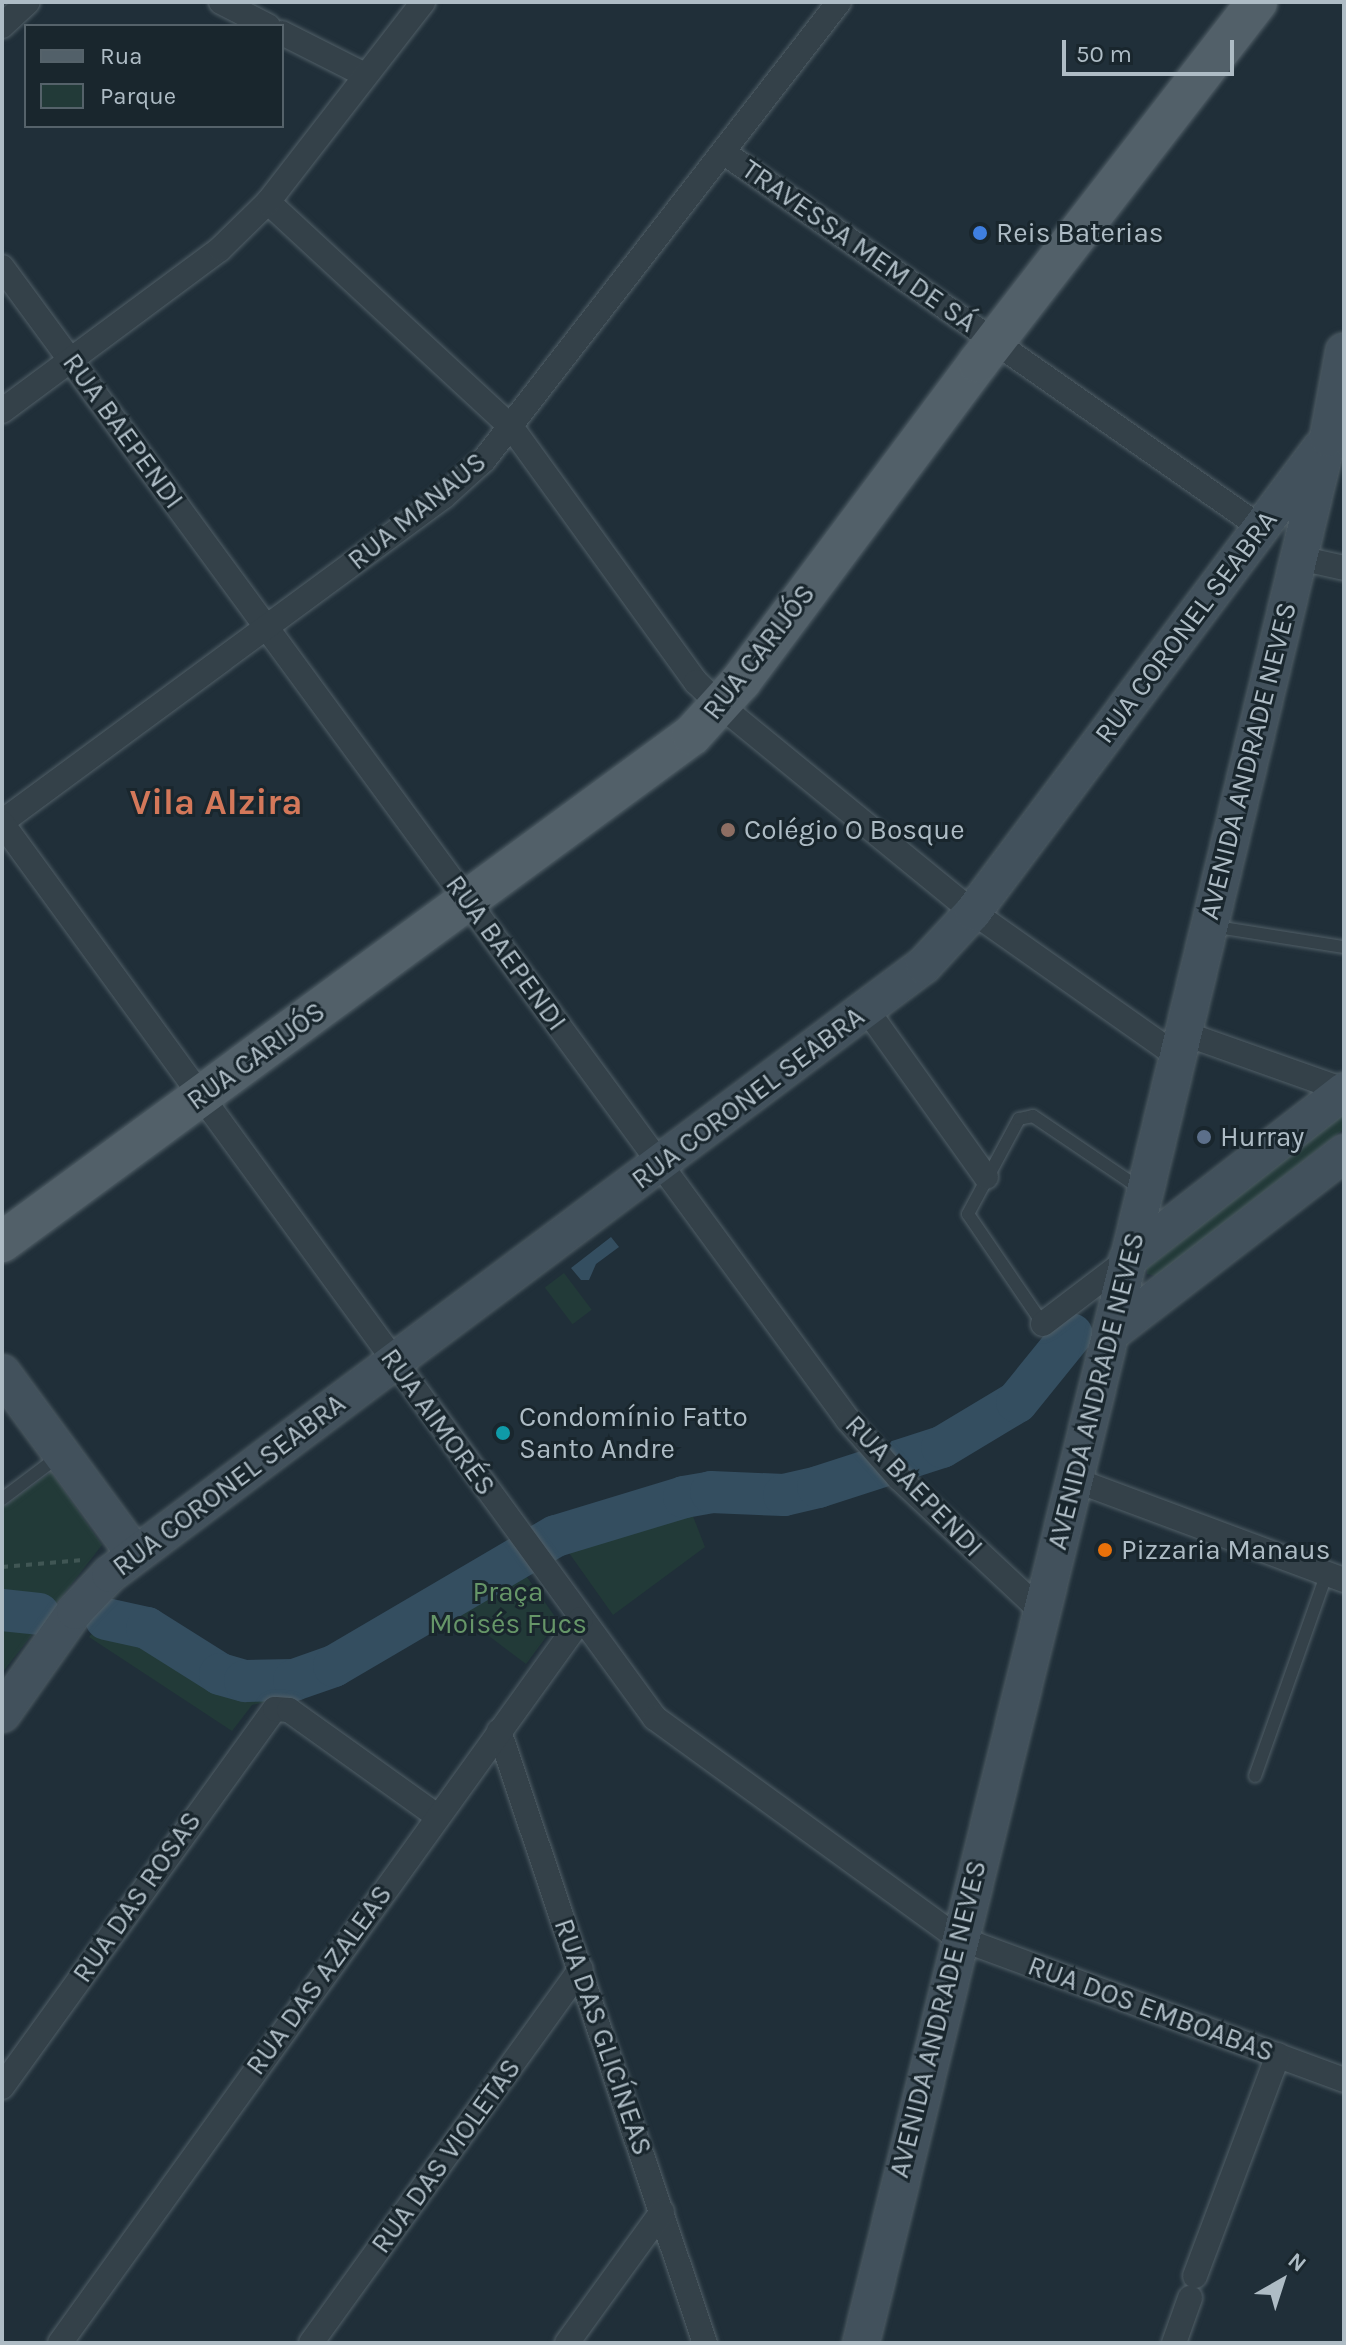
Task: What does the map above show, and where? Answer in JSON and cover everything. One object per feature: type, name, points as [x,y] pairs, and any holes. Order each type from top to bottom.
[{"type":"main road","name":"RUA CARIJÓS","points":[[2,1242],[692,735],[721,706],[995,341],[1257,2]]},
{"type":"main road","name":"RUA CORONEL SEABRA","points":[[2,1714],[75,1611],[122,1564],[924,965],[973,912],[1328,438],[1344,351]]},
{"type":"main road","name":"AVENIDA ANDRADE NEVES","points":[[861,2343],[1328,438]]},
{"type":"main road","points":[[1222,580],[1261,563],[1299,558]]},
{"type":"main road","points":[[1127,1260],[1344,1090]]},
{"type":"main road","points":[[1110,1334],[1344,1153]]},
{"type":"main road","points":[[2,1373],[62,1454],[122,1564]]},
{"type":"main road","points":[[834,2343],[872,2290]]},
{"type":"main road","points":[[872,2290],[886,2343]]},
{"type":"street","points":[[2,26],[28,2]]},
{"type":"street","points":[[221,2],[264,24]]},
{"type":"street","points":[[2,411],[220,249],[268,202],[423,2]]},
{"type":"street","name":"RUA MANAUS","points":[[2,822],[443,497],[512,428],[839,2]]},
{"type":"street","points":[[284,34],[365,75]]},
{"type":"street","name":"TRAVESSA MEM DE SÁ","points":[[723,152],[1260,527]]},
{"type":"street","points":[[268,202],[512,428],[696,682],[721,706],[973,912],[1180,1045],[1344,1090]]},
{"type":"street","name":"RUA BAEPENDI","points":[[2,267],[874,1451],[1042,1612]]},
{"type":"street","points":[[1299,558],[1344,568]]},
{"type":"street","name":"RUA AIMORÉS","points":[[2,822],[639,1702],[678,1739],[958,1938]]},
{"type":"street","points":[[867,1010],[986,1177]]},
{"type":"street","points":[[1043,1324],[1127,1260]]},
{"type":"street","points":[[1075,1480],[1336,1576]]},
{"type":"street","name":"RUA DAS AZALEAS","points":[[60,2343],[581,1619]]},
{"type":"street","name":"RUA DAS ROSAS","points":[[2,2087],[275,1709],[289,1710],[437,1816]]},
{"type":"street","name":"RUA DAS GLICÍNEAS","points":[[499,1731],[705,2343]]},
{"type":"street","name":"RUA DOS EMBOABAS","points":[[958,1938],[1344,2080]]},
{"type":"street","name":"RUA DAS VIOLETAS","points":[[311,2343],[581,1969]]},
{"type":"street","points":[[1174,2343],[1278,2055]]},
{"type":"street","points":[[567,2343],[662,2212]]},
{"type":"lane","points":[[1208,925],[1344,947]]},
{"type":"lane","points":[[1043,1324],[968,1214],[986,1177],[1025,1114],[1144,1191]]},
{"type":"lane","points":[[2,1499],[62,1454]]},
{"type":"lane","points":[[1255,1776],[1336,1576]]},
{"type":"path","points":[[2,1567],[97,1559],[122,1564]]},
{"type":"green space","points":[[1344,1113],[1344,1129],[1156,1276],[1147,1274],[1147,1268]]},
{"type":"green space","points":[[564,1273],[592,1310],[573,1324],[545,1287]]},
{"type":"green space","points":[[51,1472],[102,1545],[2,1673],[2,1508]]},
{"type":"green space","points":[[687,1501],[705,1547],[613,1615],[562,1543]]},
{"type":"green space","name":"Praça Moisés Fucs","points":[[517,1563],[558,1621],[526,1664],[448,1605]]},
{"type":"green space","points":[[115,1607],[215,1676],[301,1694],[252,1705],[232,1731],[89,1637]]},
{"type":"water","points":[[611,1237],[619,1247],[596,1264],[589,1280],[581,1280],[571,1268]]},
{"type":"waterway","points":[[106,1619],[147,1628],[220,1674],[245,1681],[294,1680],[334,1666],[556,1536],[684,1497],[711,1492],[784,1495],[942,1447],[1017,1402],[1072,1334]]},
{"type":"waterway","points":[[2,1610],[39,1614]]},
{"type":"place","name":"Reis Baterias","points":[[980,233]]},
{"type":"place","name":"Colégio O Bosque","points":[[728,830]]},
{"type":"place","name":"Hurray","points":[[1204,1137]]},
{"type":"place","name":"Condomínio Fatto Santo Andre","points":[[503,1433]]},
{"type":"place","name":"Pizzaria Manaus","points":[[1105,1550]]},
{"type":"district","name":"Vila Alzira","points":[[216,803]]}]
